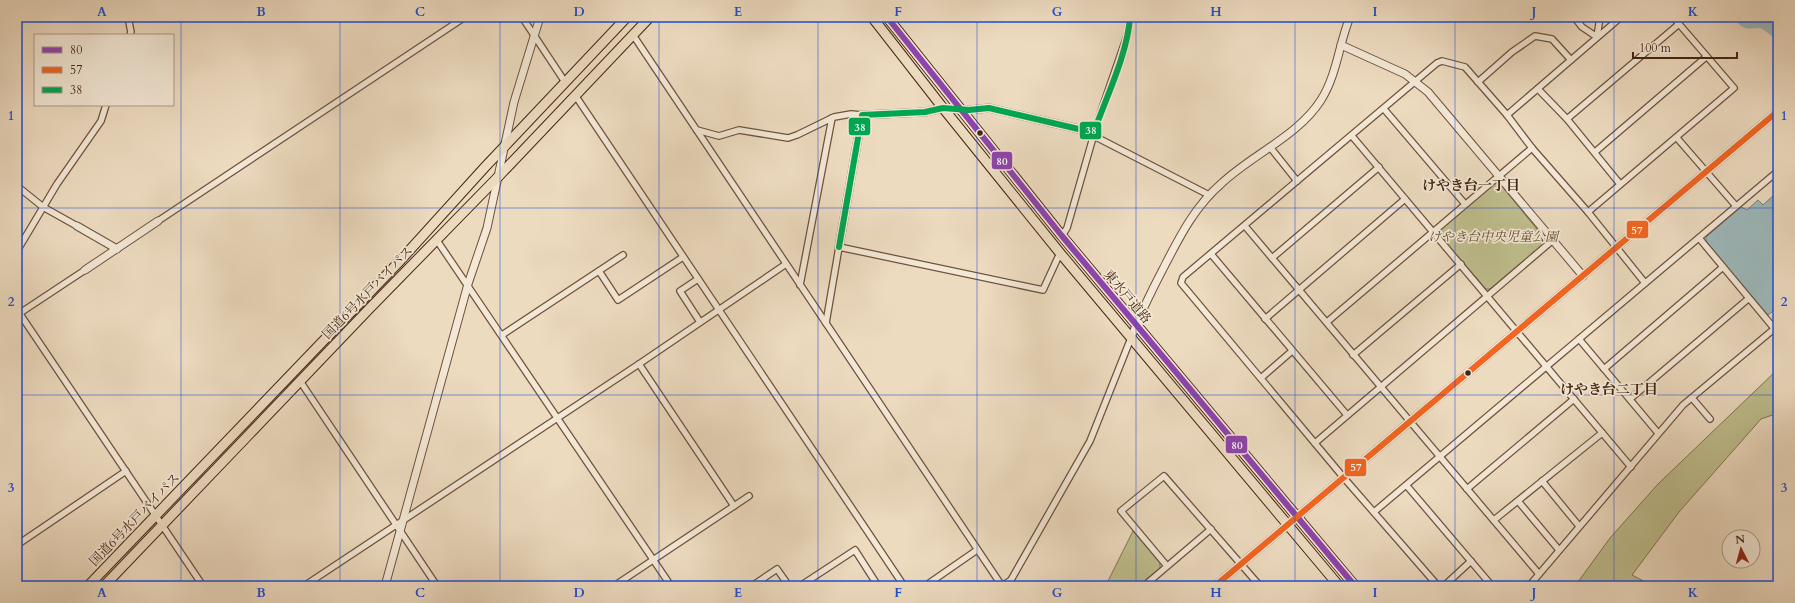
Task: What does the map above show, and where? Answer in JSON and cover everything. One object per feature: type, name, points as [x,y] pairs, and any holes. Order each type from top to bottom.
[{"type":"highway","name":"国道6号水戸バイパス","points":[[104,586],[650,17]]},
{"type":"highway","name":"東水戸道路","points":[[872,17],[1060,253],[1340,586]]},
{"type":"highway","name":"東水戸道路","points":[[887,17],[959,109],[1136,326],[1355,586]]},
{"type":"highway","name":"国道6号水戸バイパス","points":[[88,586],[398,263],[503,147],[566,82],[624,18]]},
{"type":"street","points":[[128,17],[130,34]]},
{"type":"street","points":[[203,586],[156,514],[18,315],[465,17]]},
{"type":"street","points":[[522,17],[566,82]]},
{"type":"street","points":[[304,586],[397,528],[402,521],[468,284],[485,235],[514,102],[540,17]]},
{"type":"street","points":[[1062,236],[1066,228],[1092,132],[1096,126],[1128,33],[1130,17]]},
{"type":"street","points":[[633,35],[1002,586],[1011,580],[1090,441],[1136,326],[1186,224],[1209,195],[1222,182],[1304,120],[1321,100],[1330,82],[1350,17]]},
{"type":"street","points":[[1574,17],[1582,27],[1597,37]]},
{"type":"street","points":[[1597,37],[1600,17]]},
{"type":"street","points":[[1507,114],[1621,17]]},
{"type":"street","points":[[1588,212],[1620,184],[1678,138],[1734,88],[1673,17]]},
{"type":"street","points":[[1567,119],[1679,24]]},
{"type":"street","points":[[1478,82],[1512,52],[1534,36],[1552,38],[1570,60]]},
{"type":"street","points":[[1341,45],[1404,74],[1416,81],[1433,97],[1583,276]]},
{"type":"street","points":[[1594,152],[1706,57]]},
{"type":"street","points":[[1438,586],[1344,478],[1181,283],[1183,277],[1437,63],[1442,61],[1465,67],[1507,114],[1532,148],[1588,212],[1645,283]]},
{"type":"street","points":[[1538,89],[1567,119],[1620,184]]},
{"type":"street","points":[[575,95],[904,586]]},
{"type":"street","points":[[17,251],[57,184],[101,121],[106,106]]},
{"type":"street","points":[[697,130],[719,136],[739,130],[788,138],[832,118],[851,114],[862,115],[925,112],[943,108],[989,108],[1092,132],[1209,195]]},
{"type":"street","points":[[1384,109],[1465,204]]},
{"type":"street","points":[[1215,586],[1778,111]]},
{"type":"street","points":[[826,323],[862,115]]},
{"type":"street","points":[[800,284],[832,118]]},
{"type":"street","points":[[1352,136],[1488,295],[1602,434],[1632,467]]},
{"type":"street","points":[[1678,138],[1736,206]]},
{"type":"street","points":[[1270,147],[1297,181]]},
{"type":"street","points":[[1327,322],[1498,175],[1532,148]]},
{"type":"street","points":[[1272,258],[1379,167]]},
{"type":"street","points":[[1374,512],[1778,171]]},
{"type":"street","points":[[17,186],[43,207],[117,249]]},
{"type":"street","points":[[1266,319],[1298,289],[1406,199]]},
{"type":"street","points":[[1245,226],[1327,322],[1438,457],[1494,520],[1539,574]]},
{"type":"street","points":[[1529,586],[1579,526],[1632,467],[1658,432],[1692,398],[1776,331],[1699,238]]},
{"type":"street","points":[[436,239],[468,284],[671,586]]},
{"type":"street","points":[[1315,443],[1554,240]]},
{"type":"street","points":[[839,247],[1043,290],[1060,253]]},
{"type":"street","points":[[1211,254],[1347,415]]},
{"type":"street","points":[[502,335],[624,255]]},
{"type":"street","points":[[599,271],[618,300],[683,257]]},
{"type":"street","points":[[402,521],[639,364],[786,264]]},
{"type":"street","points":[[1353,355],[1461,264]]},
{"type":"street","points":[[1604,369],[1723,267]]},
{"type":"street","points":[[698,279],[680,291],[700,322]]},
{"type":"street","points":[[1630,399],[1748,299]]},
{"type":"street","points":[[1579,340],[1658,432]]},
{"type":"street","points":[[1261,378],[1292,351]]},
{"type":"street","points":[[639,364],[734,506]]},
{"type":"street","points":[[300,381],[436,586]]},
{"type":"street","points":[[1692,398],[1710,419]]},
{"type":"street","points":[[1467,489],[1574,399]]},
{"type":"street","points":[[1494,520],[1602,434]]},
{"type":"street","points":[[17,545],[126,471]]},
{"type":"street","points":[[1167,566],[1121,511],[1164,476],[1260,586]]},
{"type":"street","points":[[1542,481],[1579,526]]},
{"type":"street","points":[[1406,486],[1492,586]]},
{"type":"street","points":[[614,586],[749,496]]},
{"type":"street","points":[[1518,500],[1560,550]]},
{"type":"street","points":[[385,586],[397,528]]},
{"type":"street","points":[[1144,586],[1211,529]]},
{"type":"street","points":[[800,586],[854,550],[878,586]]},
{"type":"street","points":[[925,586],[977,550]]},
{"type":"street","points":[[1444,586],[1471,561]]},
{"type":"street","points":[[752,586],[777,569],[789,586]]},
{"type":"green space","name":"けやき台中央児童公園","points":[[1495,183],[1500,184],[1545,239],[1545,244],[1490,289],[1486,289],[1440,236],[1440,229]]},
{"type":"green space","points":[[1778,369],[1778,413],[1761,419],[1679,512],[1632,575],[1653,586],[1575,586],[1610,538],[1658,484]]},
{"type":"green space","points":[[1133,531],[1160,563],[1160,568],[1138,586],[1114,586],[1107,583]]},
{"type":"water","points":[[1774,195],[1778,199],[1778,307],[1768,315],[1706,242],[1706,237],[1741,207],[1747,210],[1758,200],[1763,205]]},
{"type":"waterway","points":[[1741,17],[1749,23],[1764,23],[1778,33]]},
{"type":"transit line","name":"80","points":[[887,17],[1062,236],[1355,586]]},
{"type":"transit line","name":"38","points":[[839,247],[862,115],[925,112],[943,108],[969,110],[989,108],[1087,131],[1093,130],[1096,126],[1122,58],[1126,44],[1130,17]]},
{"type":"transit line","name":"57","points":[[1215,586],[1778,111]]},
{"type":"district","name":"けやき台一丁目","points":[[1471,185]]},
{"type":"district","name":"けやき台二丁目","points":[[1609,389]]}]
